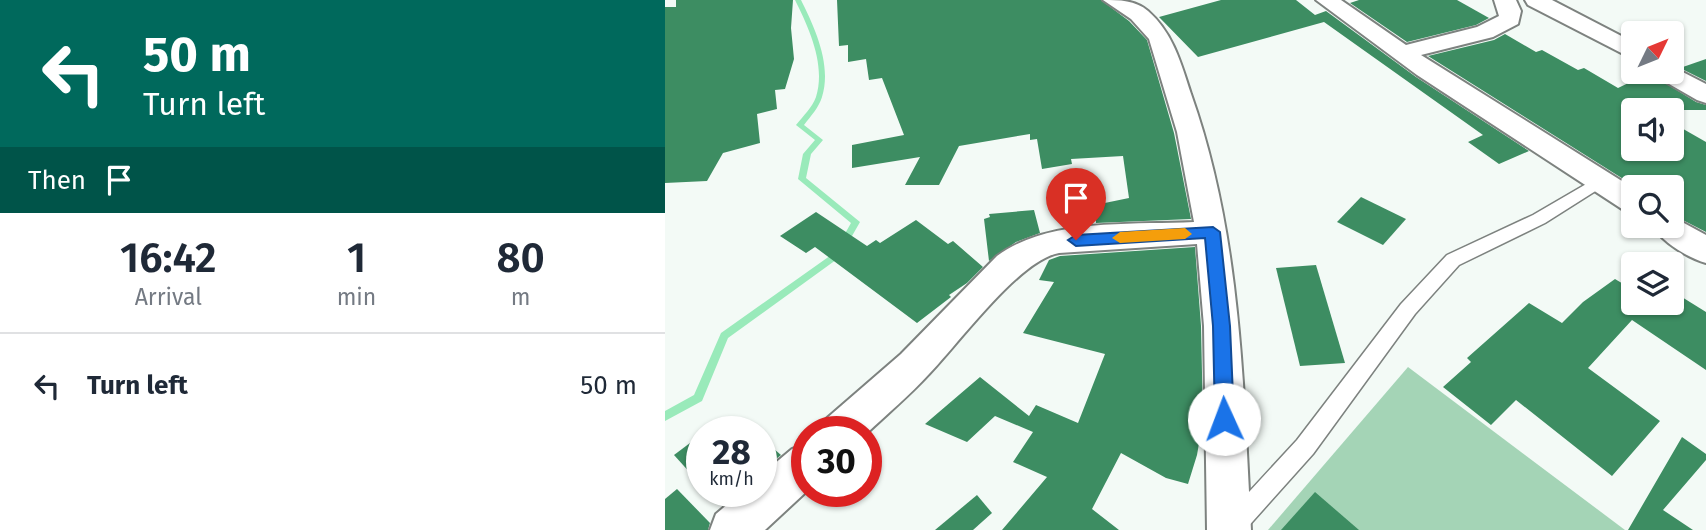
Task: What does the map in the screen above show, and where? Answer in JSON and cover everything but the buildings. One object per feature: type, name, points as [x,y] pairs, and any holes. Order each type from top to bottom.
[{"type":"street","points":[[1114,0],[1139,14],[1160,38],[1191,132],[1213,232],[1222,326],[1229,530]]},
{"type":"street","points":[[1327,0],[1401,53],[1621,194]]},
{"type":"street","points":[[1401,53],[1485,32],[1510,19],[1505,0]]},
{"type":"street","points":[[1536,0],[1621,46]]},
{"type":"street","points":[[1684,82],[1706,95]]},
{"type":"street","points":[[858,416],[914,365],[1009,265],[1027,251],[1043,243],[1059,241],[1213,232]]},
{"type":"street","points":[[1684,236],[1706,251]]},
{"type":"street","points":[[732,530],[791,477]]},
{"type":"lane","points":[[1229,530],[1305,447],[1408,309],[1453,260],[1539,219],[1600,181]]},
{"type":"green space","points":[[1408,367],[1625,530],[1268,530]]},
{"type":"waterway","points":[[665,416],[698,398],[724,336],[837,255],[856,222],[802,179],[807,154],[819,140],[800,125],[818,101],[821,73],[813,34],[798,0]]},
{"type":"slow traffic","points":[[1120,238],[1185,234]]},
{"type":"route","points":[[1076,240],[1213,232],[1222,326],[1224,419]]}]
